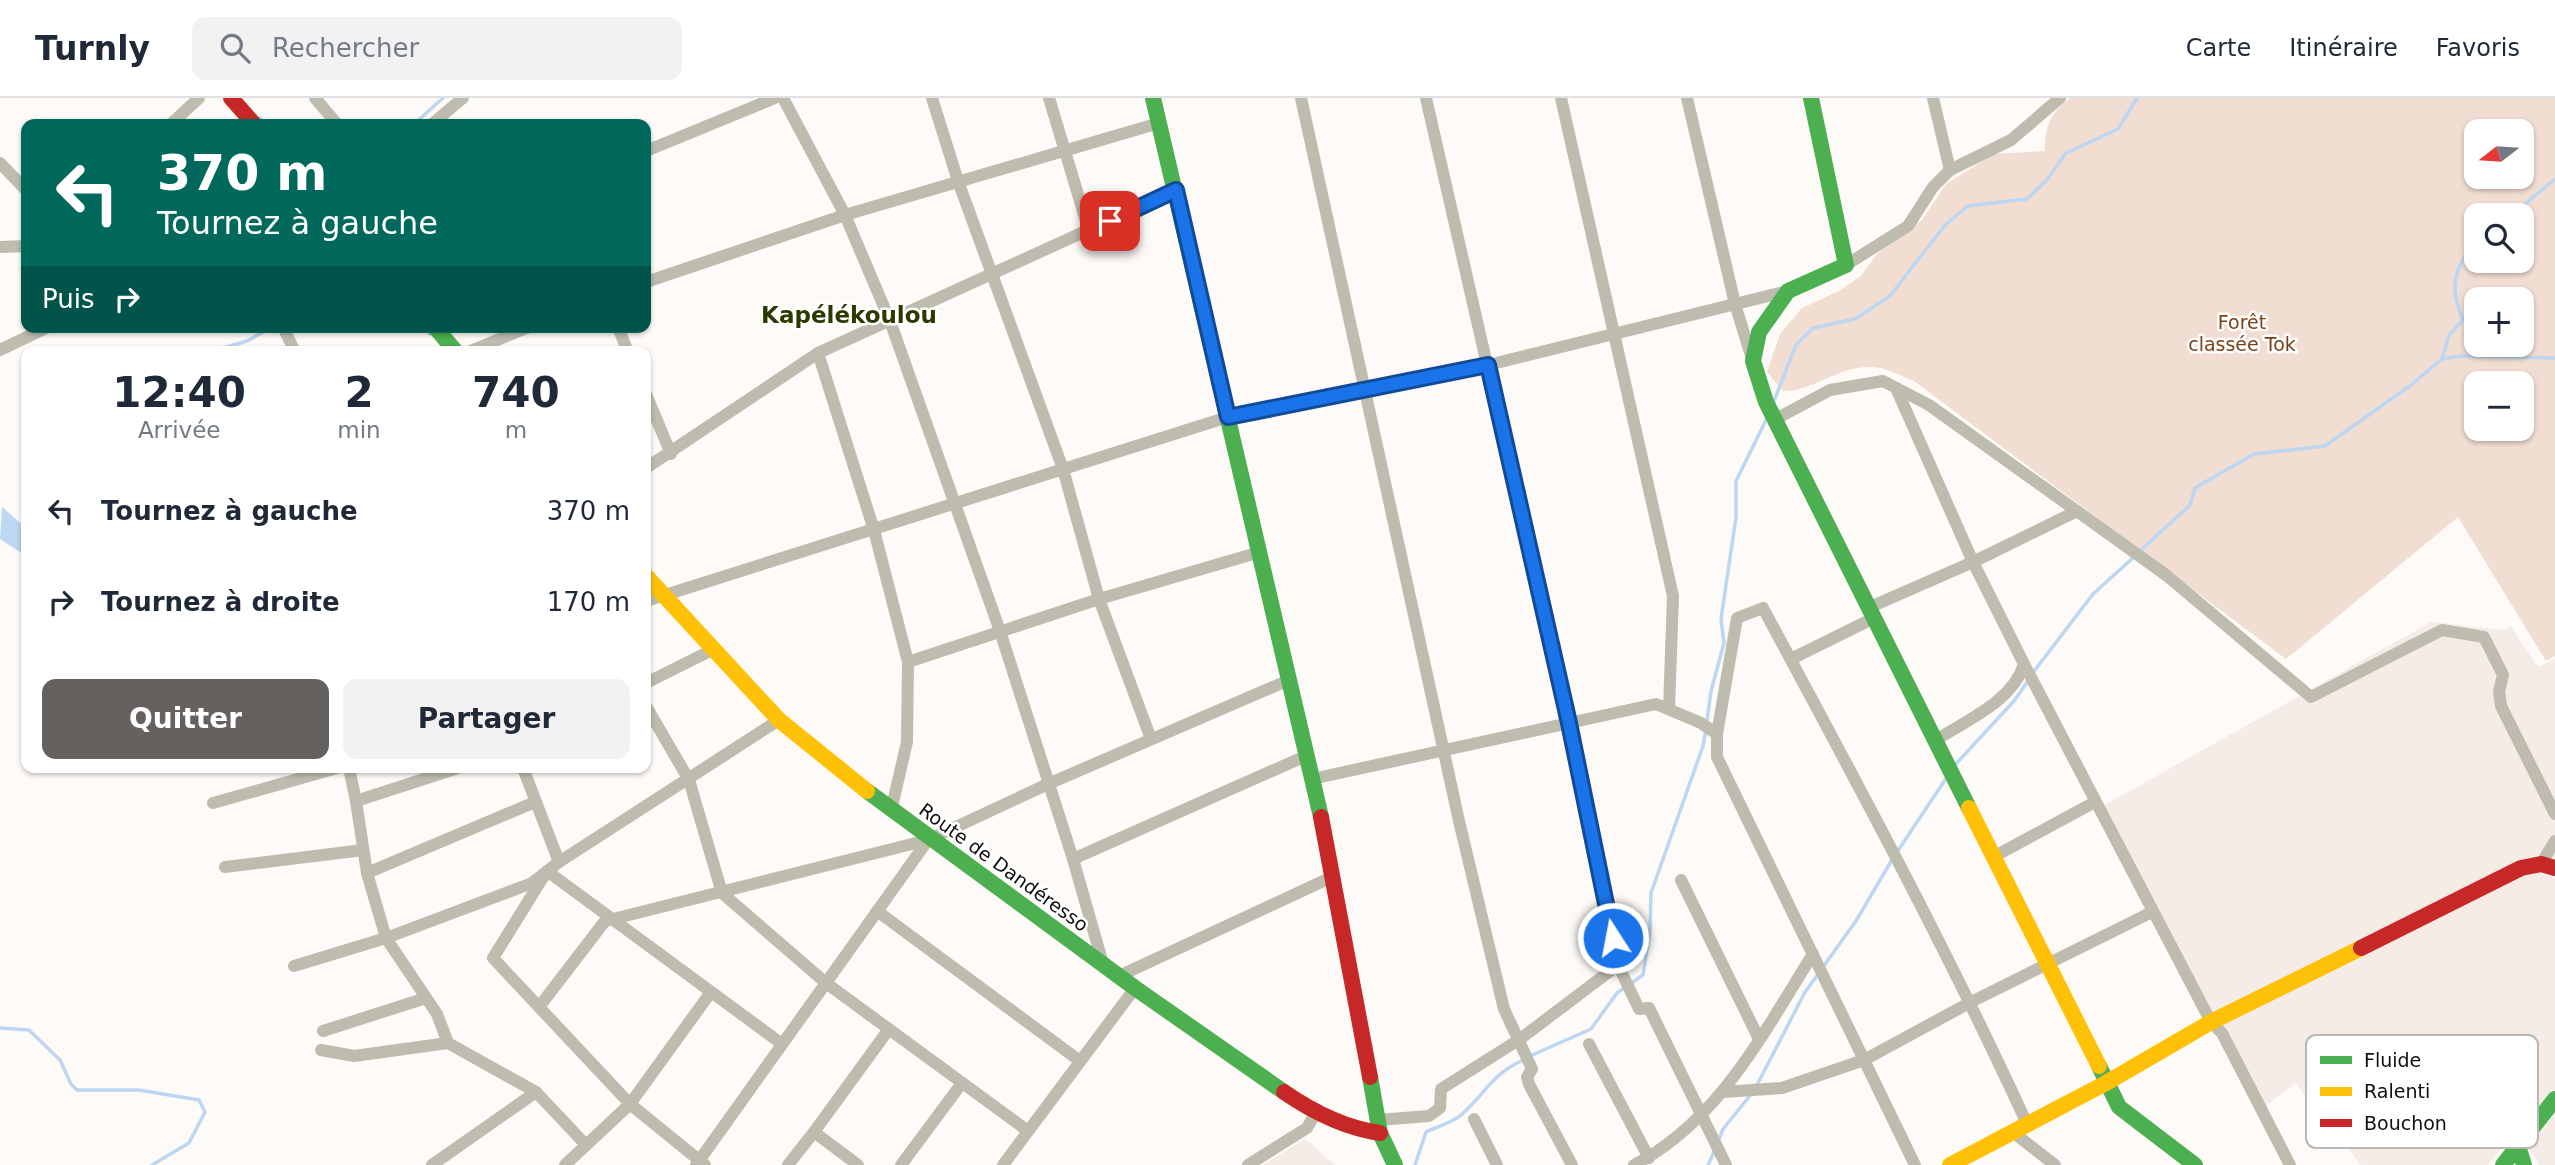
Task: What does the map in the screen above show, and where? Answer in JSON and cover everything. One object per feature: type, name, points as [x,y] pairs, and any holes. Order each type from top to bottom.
[{"type":"main road","points":[[231,98],[250,119]]},
{"type":"main road","points":[[1153,98],[1308,755],[1334,876],[1379,1126],[1395,1165]]},
{"type":"main road","points":[[1811,98],[1846,265],[1788,291],[1759,332],[1753,361],[1772,412],[2119,1107],[2195,1165]]},
{"type":"main road","name":"Route de Dandéresso","points":[[651,582],[779,720],[928,840],[1315,1112],[1360,1130],[1379,1126]]},
{"type":"main road","points":[[1950,1165],[2106,1083],[2211,1022],[2521,868],[2548,866]]},
{"type":"main road","points":[[2538,1121],[2555,1099]]},
{"type":"main road","points":[[2503,1165],[2516,1148]]},
{"type":"main road","points":[[2519,1148],[2524,1165]]},
{"type":"street","points":[[176,119],[199,98]]},
{"type":"street","points":[[315,98],[333,119]]},
{"type":"street","points":[[437,119],[463,98]]},
{"type":"street","points":[[651,149],[775,98]]},
{"type":"street","points":[[783,98],[845,215],[890,321],[1000,631],[1073,859],[1103,965]]},
{"type":"street","points":[[932,98],[958,181],[1063,468],[1099,599],[1151,739]]},
{"type":"street","points":[[1049,98],[1089,231]]},
{"type":"street","points":[[1301,98],[1444,751],[1504,1009],[1532,1069],[1527,1077],[1529,1084],[1572,1165]]},
{"type":"street","points":[[1426,98],[1569,723],[1618,965],[1639,1009],[1649,1007],[1726,1165]]},
{"type":"street","points":[[1561,98],[1673,596],[1668,709]]},
{"type":"street","points":[[1687,98],[1735,304],[1753,361]]},
{"type":"street","points":[[1933,98],[1950,170]]},
{"type":"street","points":[[1846,265],[1908,226],[1933,187],[1950,170],[2011,140],[2060,98]]},
{"type":"street","points":[[444,113],[449,119]]},
{"type":"street","points":[[651,280],[845,215],[1159,123]]},
{"type":"street","points":[[0,163],[21,185]]},
{"type":"street","points":[[651,465],[818,353],[1176,190]]},
{"type":"street","points":[[0,247],[21,246]]},
{"type":"street","points":[[651,599],[1228,417],[1488,365],[1788,291]]},
{"type":"street","points":[[0,350],[35,333]]},
{"type":"street","points":[[483,346],[514,333]]},
{"type":"street","points":[[818,353],[874,530],[908,662],[907,743],[891,811]]},
{"type":"street","points":[[1772,412],[1830,390],[1883,381],[1929,405],[2166,575],[2311,697],[2442,630],[2484,638],[2503,675],[2499,691],[2501,706],[2555,814]]},
{"type":"street","points":[[1896,388],[1973,562],[2024,664],[2152,912],[2211,1022],[2222,1033],[2290,1165]]},
{"type":"street","points":[[651,406],[671,454]]},
{"type":"street","points":[[1791,659],[1871,613],[2077,511]]},
{"type":"street","points":[[908,662],[1099,599],[1260,552]]},
{"type":"street","points":[[1915,1165],[1717,757],[1715,733],[1737,618],[1763,608],[1900,860],[1971,1002],[2021,1129],[2055,1165]]},
{"type":"street","points":[[651,680],[714,649]]},
{"type":"street","points":[[1936,740],[2004,696],[2021,675],[2024,664]]},
{"type":"street","points":[[539,1007],[605,921],[928,840],[1048,784],[1289,680]]},
{"type":"street","points":[[1312,779],[1656,704],[1701,723],[1715,733]]},
{"type":"street","points":[[651,715],[689,780],[722,893],[826,983],[1028,1131]]},
{"type":"street","points":[[294,966],[386,938],[532,883],[559,862],[779,720]]},
{"type":"street","points":[[1073,859],[1308,755]]},
{"type":"street","points":[[213,803],[319,773]]},
{"type":"street","points":[[350,773],[367,873],[386,938],[437,1014],[448,1043]]},
{"type":"street","points":[[356,801],[443,773]]},
{"type":"street","points":[[525,773],[559,862]]},
{"type":"street","points":[[367,873],[536,802]]},
{"type":"street","points":[[1995,856],[2095,802]]},
{"type":"street","points":[[547,871],[493,958],[630,1104],[700,1164],[928,840]]},
{"type":"street","points":[[2548,866],[2555,841]]},
{"type":"street","points":[[225,867],[363,850]]},
{"type":"street","points":[[547,871],[782,1044]]},
{"type":"street","points":[[1119,976],[1334,876]]},
{"type":"street","points":[[1681,880],[1759,1040]]},
{"type":"street","points":[[877,911],[1080,1061]]},
{"type":"street","points":[[1723,1092],[1782,1088],[1864,1060],[1971,1002],[2152,912]]},
{"type":"street","points":[[1634,1165],[1662,1150],[1703,1116],[1759,1040],[1813,954]]},
{"type":"street","points":[[1379,1126],[1429,1116],[1440,1108],[1441,1089],[1522,1044],[1618,965]]},
{"type":"street","points":[[1003,1165],[1135,988]]},
{"type":"street","points":[[565,1165],[630,1104],[711,992]]},
{"type":"street","points":[[323,1031],[426,998]]},
{"type":"street","points":[[788,1165],[889,1029]]},
{"type":"street","points":[[321,1050],[354,1056],[448,1043],[536,1093],[586,1145]]},
{"type":"street","points":[[1589,1044],[1648,1157]]},
{"type":"street","points":[[901,1165],[962,1083]]},
{"type":"street","points":[[432,1165],[536,1093]]},
{"type":"street","points":[[1248,1165],[1307,1128],[1315,1112]]},
{"type":"street","points":[[1474,1119],[1497,1165]]},
{"type":"street","points":[[814,1132],[858,1165]]},
{"type":"shaded area","points":[[2431,622],[2504,630],[2511,627],[2538,667],[2555,659],[2555,1165],[2539,1165],[2526,1148],[2538,1148],[2538,1035],[2306,1035],[2306,1097],[2295,1083],[2263,1108],[2103,806]]},
{"type":"shaded area","points":[[1305,1139],[1335,1165],[1262,1165]]},
{"type":"shaded area","points":[[2347,1148],[2502,1148],[2488,1165],[2361,1165]]},
{"type":"green space","name":"Forêt classée Tok","points":[[2070,98],[2555,98],[2555,656],[2546,661],[2458,517],[2286,659],[1914,381],[1882,368],[1860,367],[1806,387],[1783,391],[1767,372],[1780,334],[1802,308],[1839,291],[1861,276],[1877,254],[1922,220],[1946,184],[1994,154],[2045,151],[2050,121]]},
{"type":"water","points":[[2,507],[21,524],[21,553],[0,539]]},
{"type":"waterway","points":[[420,119],[443,98]]},
{"type":"waterway","points":[[1774,401],[1796,345],[1813,328],[1855,319],[1890,296],[1945,225],[1968,206],[2027,199],[2046,181],[2066,153],[2118,129],[2137,98]]},
{"type":"waterway","points":[[2526,203],[2555,179]]},
{"type":"waterway","points":[[2442,359],[2449,335],[2463,320],[2455,287],[2464,258]]},
{"type":"waterway","points":[[230,346],[261,333]]},
{"type":"waterway","points":[[2140,551],[2190,505],[2195,488],[2254,454],[2325,446],[2411,385],[2442,359],[2460,356],[2555,358]]},
{"type":"waterway","points":[[1707,721],[1711,691],[1724,643],[1721,619],[1736,517],[1736,481],[1767,418]]},
{"type":"waterway","points":[[2032,674],[2093,594],[2135,556]]},
{"type":"waterway","points":[[1955,765],[2014,701],[2028,681]]},
{"type":"waterway","points":[[1530,1056],[1591,1029],[1617,993],[1643,975],[1650,931],[1651,893],[1703,746],[1706,729]]},
{"type":"waterway","points":[[1897,852],[1947,777]]},
{"type":"waterway","points":[[1823,967],[1856,921],[1893,858]]},
{"type":"waterway","points":[[1757,1085],[1805,992],[1819,973]]},
{"type":"waterway","points":[[0,1028],[29,1030],[60,1060],[71,1084],[77,1090],[139,1090],[199,1100],[205,1112],[189,1143],[152,1165]]},
{"type":"waterway","points":[[1415,1165],[1426,1132],[1457,1118],[1502,1072],[1523,1060]]},
{"type":"waterway","points":[[1719,1139],[1723,1129],[1753,1092]]},
{"type":"waterway","points":[[1708,1165],[1715,1150]]},
{"type":"traffic: fast","points":[[1153,98],[1321,817]]},
{"type":"traffic: fast","points":[[1811,98],[1846,265],[1788,291],[1759,332],[1753,361],[1766,402],[1969,808]]},
{"type":"traffic: fast","points":[[440,333],[451,346]]},
{"type":"traffic: fast","points":[[867,791],[1135,988],[1284,1092]]},
{"type":"traffic: fast","points":[[2099,1066],[2119,1107],[2195,1165]]},
{"type":"traffic: fast","points":[[1370,1077],[1380,1133],[1395,1165]]},
{"type":"traffic: fast","points":[[2538,1121],[2555,1099]]},
{"type":"traffic: fast","points":[[2503,1165],[2516,1148]]},
{"type":"traffic: fast","points":[[2519,1148],[2524,1165]]},
{"type":"traffic: slow","points":[[651,581],[779,720],[867,791]]},
{"type":"traffic: slow","points":[[1969,808],[2099,1066]]},
{"type":"traffic: slow","points":[[1950,1165],[2106,1083],[2211,1022],[2361,948]]},
{"type":"traffic: jam","points":[[231,98],[250,119]]},
{"type":"traffic: jam","points":[[1321,817],[1370,1077]]},
{"type":"traffic: jam","points":[[2361,948],[2521,868],[2541,864],[2555,868]]},
{"type":"traffic: jam","points":[[1284,1092],[1330,1118],[1380,1133]]},
{"type":"district","name":"Kapélékoulou","points":[[849,315]]},
{"type":"route","points":[[1110,221],[1176,190],[1228,417],[1488,365],[1527,547],[1569,723],[1613,938]]}]
